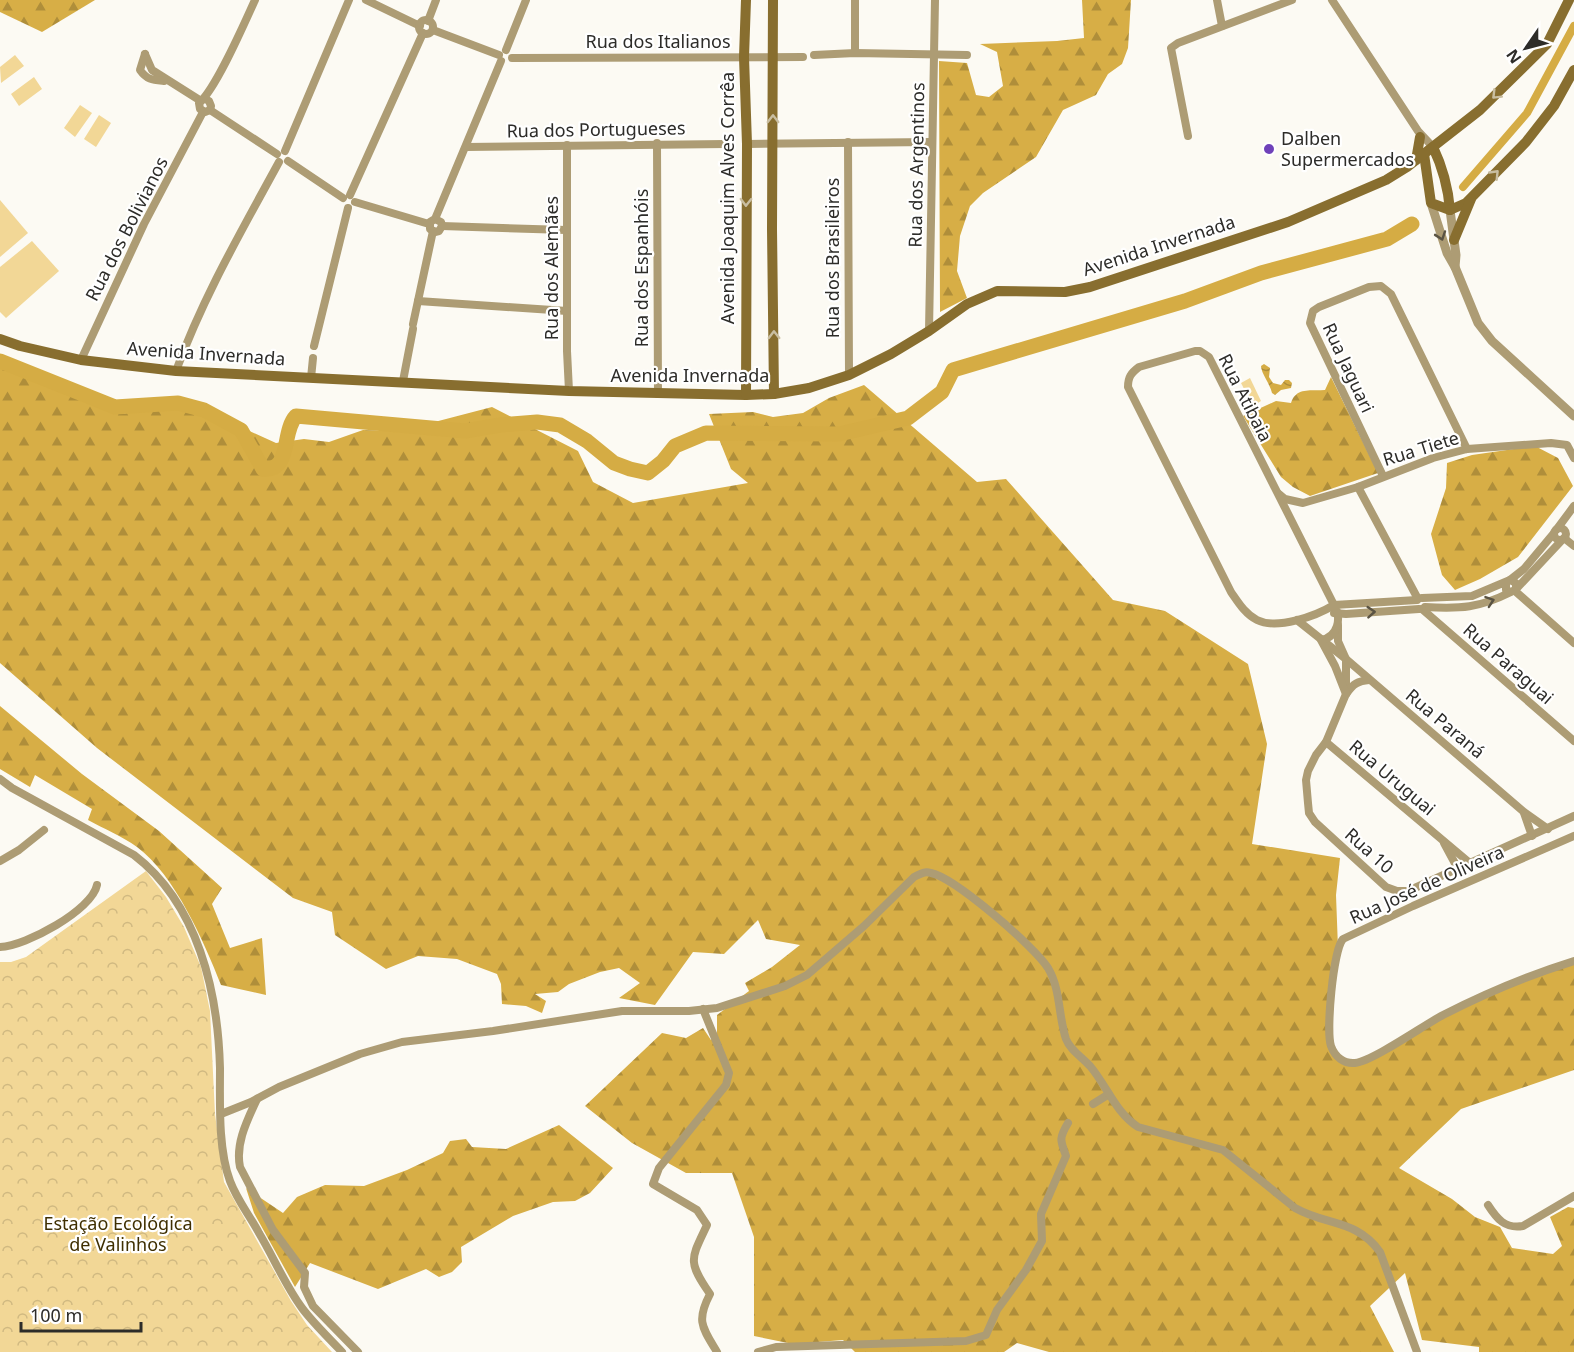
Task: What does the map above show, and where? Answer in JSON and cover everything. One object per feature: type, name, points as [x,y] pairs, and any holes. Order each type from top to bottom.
[{"type":"main road","name":"Avenida Joaquim Alves Corrêa","points":[[746,0],[744,57],[747,144],[746,395]]},
{"type":"main road","points":[[773,0],[774,394]]},
{"type":"main road","name":"Avenida Invernada","points":[[0,339],[81,360],[176,370],[658,394],[774,394],[809,388],[849,375],[891,354],[929,331],[967,303],[980,297],[997,291],[1065,292],[1090,288],[1288,222],[1386,180],[1446,138],[1480,110],[1547,44],[1569,0]]},
{"type":"main road","points":[[1420,157],[1427,175],[1431,203],[1450,210],[1466,203],[1526,142],[1554,106],[1574,70]]},
{"type":"main road","points":[[1427,175],[1420,167],[1420,135],[1446,138]]},
{"type":"main road","points":[[1420,157],[1444,172],[1449,191],[1450,210]]},
{"type":"main road","points":[[1454,240],[1472,197]]},
{"type":"street","points":[[203,100],[255,0]]},
{"type":"street","points":[[176,370],[188,338],[228,254],[280,155],[349,0]]},
{"type":"street","points":[[366,0],[428,34],[433,30]]},
{"type":"street","points":[[428,21],[436,0]]},
{"type":"street","points":[[403,381],[433,225],[466,147],[502,50],[506,50],[526,0]]},
{"type":"street","points":[[855,0],[855,52]]},
{"type":"street","name":"Rua dos Argentinos","points":[[929,331],[935,0]]},
{"type":"street","points":[[1217,0],[1222,26]]},
{"type":"street","points":[[1188,136],[1171,48],[1178,43],[1292,0]]},
{"type":"street","points":[[1332,0],[1420,135],[1420,157]]},
{"type":"street","points":[[314,346],[348,208],[343,205],[349,198],[423,21],[428,21]]},
{"type":"street","points":[[428,21],[433,30]]},
{"type":"street","points":[[433,30],[507,62],[512,58],[510,52],[506,50]]},
{"type":"street","points":[[814,55],[855,52],[967,55]]},
{"type":"street","name":"Rua dos Italianos","points":[[512,58],[803,57]]},
{"type":"street","points":[[166,81],[211,102],[206,111],[280,155],[285,163],[288,161],[349,198],[433,225]]},
{"type":"street","name":"Rua dos Bolivianos","points":[[81,360],[144,224],[206,111]]},
{"type":"street","name":"Rua dos Brasileiros","points":[[848,142],[849,375]]},
{"type":"street","points":[[747,144],[932,142]]},
{"type":"street","name":"Rua dos Espanhóis","points":[[657,143],[658,394]]},
{"type":"street","name":"Rua dos Portugueses","points":[[466,147],[726,144]]},
{"type":"street","name":"Rua dos Alemães","points":[[567,145],[569,391]]},
{"type":"street","points":[[1431,203],[1441,236],[1474,316],[1492,341],[1574,416]]},
{"type":"street","points":[[1450,210],[1455,267]]},
{"type":"street","points":[[433,225],[440,220],[442,226],[566,230]]},
{"type":"street","name":"Rua Jaguari","points":[[1383,476],[1310,323],[1313,311],[1318,307],[1369,287],[1381,286],[1390,294],[1467,449]]},
{"type":"street","points":[[418,301],[567,311]]},
{"type":"street","name":"Rua Atibaia","points":[[1297,620],[1268,623],[1256,619],[1245,611],[1231,592],[1128,387],[1128,377],[1139,367],[1195,351],[1204,352],[1209,357],[1339,618]]},
{"type":"street","points":[[311,378],[313,358]]},
{"type":"street","name":"Rua Tiete","points":[[1276,493],[1285,499],[1303,503],[1358,487],[1433,458],[1467,449],[1551,443],[1567,445],[1574,458]]},
{"type":"street","points":[[1358,487],[1419,599],[1426,601],[1422,608]]},
{"type":"street","points":[[1297,620],[1324,611],[1334,605],[1472,596],[1508,582],[1524,569],[1574,506]]},
{"type":"street","points":[[1324,611],[1339,618],[1422,608],[1462,609],[1491,602],[1514,590],[1574,525]]},
{"type":"street","points":[[1555,532],[1557,538],[1564,537]]},
{"type":"street","points":[[1564,537],[1574,546]]},
{"type":"street","points":[[1508,582],[1506,590],[1514,590],[1574,644]]},
{"type":"street","name":"Rua Paraguai","points":[[1422,608],[1574,741]]},
{"type":"street","points":[[1339,618],[1330,636],[1321,640],[1346,694]]},
{"type":"street","points":[[1339,618],[1337,632],[1338,641],[1346,659],[1346,694]]},
{"type":"street","name":"Rua Paraná","points":[[1297,620],[1346,659],[1524,812],[1548,829]]},
{"type":"street","points":[[1326,742],[1346,694],[1353,684],[1369,680]]},
{"type":"street","name":"Rua 10","points":[[1326,742],[1316,755],[1306,780],[1309,813],[1315,822],[1386,887],[1396,891],[1408,891],[1458,869]]},
{"type":"street","name":"Rua Uruguai","points":[[1326,742],[1471,864]]},
{"type":"street","points":[[0,778],[12,788],[134,855],[151,868],[171,893],[190,927],[208,976],[219,1041],[224,1159],[230,1182],[302,1307],[342,1352]]},
{"type":"street","points":[[1524,812],[1532,836]]},
{"type":"street","points":[[1458,869],[1574,816]]},
{"type":"street","points":[[0,861],[44,830]]},
{"type":"street","name":"Rua José de Oliveira","points":[[1574,836],[1343,939],[1338,948],[1331,992],[1330,1044],[1336,1055],[1346,1063],[1357,1063],[1372,1057],[1443,1015],[1490,992],[1525,977],[1574,961]]},
{"type":"street","name":"Rua Uruguai","points":[[1439,837],[1458,869]]},
{"type":"street","points":[[221,1114],[279,1087],[360,1054],[402,1042],[493,1031],[622,1011],[690,1011],[717,1008],[784,986],[807,975],[864,926],[904,885],[924,872],[930,872],[973,898],[1029,945],[1047,967],[1056,986],[1061,1021],[1067,1041],[1089,1065],[1128,1121],[1138,1127],[1223,1150],[1295,1208],[1347,1226],[1370,1239],[1380,1252],[1418,1352]]},
{"type":"street","points":[[0,947],[24,942],[48,931],[90,899],[97,885]]},
{"type":"street","points":[[703,1009],[729,1073],[726,1085],[659,1168],[653,1184],[697,1210],[707,1225],[693,1254],[693,1265],[710,1294],[701,1318],[706,1334],[717,1352]]},
{"type":"street","points":[[1093,1104],[1109,1094]]},
{"type":"street","points":[[257,1098],[241,1140],[238,1159],[240,1167],[273,1230],[305,1273],[304,1287],[313,1306],[358,1352]]},
{"type":"street","points":[[758,1352],[776,1347],[966,1341],[986,1335],[997,1310],[1026,1270],[1042,1241],[1041,1214],[1066,1156],[1060,1142],[1068,1123]]},
{"type":"street","points":[[1488,1205],[1495,1217],[1506,1225],[1514,1227],[1523,1226],[1574,1196]]},
{"type":"green space","points":[[0,0],[95,0],[42,32],[0,12]]},
{"type":"green space","points":[[1082,0],[1131,0],[1128,48],[1122,64],[1108,74],[1096,95],[1063,110],[1036,157],[983,193],[970,206],[960,236],[957,271],[967,298],[940,312],[939,61],[967,63],[976,95],[989,97],[1003,86],[997,52],[980,44],[1084,38]]},
{"type":"green space","points":[[15,55],[24,66],[1,83],[0,67]]},
{"type":"green space","points":[[34,77],[42,89],[19,106],[11,94]]},
{"type":"green space","points":[[80,105],[92,113],[75,137],[64,128]]},
{"type":"green space","points":[[99,115],[111,123],[96,147],[84,139]]},
{"type":"green space","points":[[0,200],[28,233],[0,257]]},
{"type":"green space","points":[[32,241],[59,271],[6,318],[0,312],[0,267]]},
{"type":"green space","points":[[0,357],[26,367],[94,405],[122,414],[183,401],[276,443],[304,439],[329,442],[363,430],[400,431],[492,407],[578,451],[593,482],[633,503],[748,483],[731,469],[709,414],[753,412],[773,417],[803,413],[829,398],[864,385],[977,482],[1006,479],[1113,600],[1165,611],[1248,664],[1267,744],[1252,844],[1340,858],[1336,895],[1338,948],[1330,1044],[1336,1055],[1357,1063],[1443,1015],[1574,961],[1574,1070],[1461,1109],[1399,1168],[1452,1199],[1475,1217],[1500,1227],[1512,1248],[1553,1254],[1562,1246],[1550,1217],[1568,1207],[1574,1208],[1574,1352],[1479,1352],[1479,1347],[1422,1340],[1405,1273],[1370,1306],[1394,1352],[1049,1352],[1017,1343],[1004,1352],[855,1352],[843,1340],[793,1344],[754,1336],[754,1237],[732,1173],[686,1173],[632,1143],[585,1106],[662,1033],[686,1038],[703,1028],[711,1040],[717,1037],[717,1015],[749,991],[745,983],[772,967],[800,945],[766,939],[758,920],[724,954],[693,952],[655,1005],[619,998],[640,983],[619,968],[600,972],[569,984],[558,992],[535,994],[546,1001],[542,1013],[526,1006],[502,1004],[501,984],[497,974],[457,959],[418,956],[386,969],[335,935],[332,912],[293,898],[97,748],[0,663]]},
{"type":"green space","points":[[1331,377],[1378,473],[1310,496],[1281,477],[1243,416],[1276,401],[1291,403],[1296,394],[1300,392],[1325,390]]},
{"type":"green space","points":[[1250,378],[1261,401],[1253,406],[1241,383]]},
{"type":"green space","points":[[1535,446],[1558,458],[1573,486],[1518,557],[1480,579],[1455,590],[1442,575],[1431,534],[1446,488],[1447,463],[1472,455]]},
{"type":"green space","points":[[0,706],[82,774],[159,831],[222,888],[212,904],[230,948],[262,938],[266,995],[221,985],[187,910],[164,874],[137,847],[88,820],[92,809],[35,775],[30,787],[0,769]]},
{"type":"green space","name":"Estação Ecológica de Valinhos","points":[[146,871],[166,897],[184,927],[201,967],[210,1011],[215,1114],[224,1182],[291,1301],[307,1325],[332,1352],[0,1352],[0,962],[11,962],[26,957]]},
{"type":"green space","points":[[559,1125],[613,1168],[590,1193],[575,1201],[553,1202],[513,1216],[461,1247],[462,1262],[452,1272],[439,1277],[426,1269],[378,1289],[310,1263],[295,1287],[254,1213],[246,1188],[283,1213],[297,1197],[325,1185],[364,1186],[407,1170],[443,1153],[450,1141],[466,1139],[472,1147],[506,1149]]},
{"type":"water","points":[[1264,364],[1270,368],[1269,377],[1273,383],[1281,385],[1285,380],[1289,380],[1292,383],[1291,388],[1281,390],[1275,395],[1272,393],[1261,369]]},
{"type":"waterway","points":[[1463,187],[1527,113],[1574,26]]},
{"type":"waterway","points":[[0,361],[115,407],[178,403],[204,410],[241,430],[263,469],[272,468],[282,458],[291,423],[296,416],[465,431],[537,422],[560,425],[587,441],[614,463],[648,473],[663,461],[675,446],[706,433],[839,434],[908,418],[942,392],[953,370],[1185,301],[1261,273],[1387,239],[1412,224]]},
{"type":"place","name":"Dalben Supermercados","points":[[1269,149]]}]
